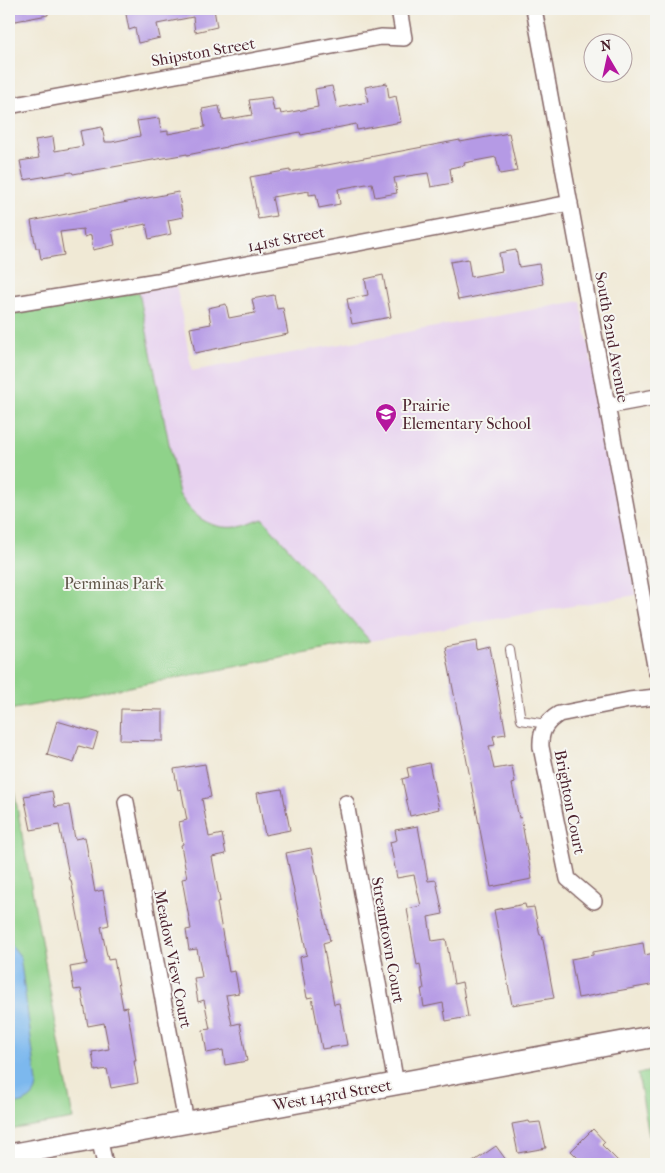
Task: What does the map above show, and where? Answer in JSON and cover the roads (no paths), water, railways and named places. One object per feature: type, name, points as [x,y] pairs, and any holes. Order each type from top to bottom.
[{"type":"main road","name":"West 143rd Street","points":[[9,1155],[656,1036]]},
{"type":"street","name":"Shipston Street","points":[[9,106],[381,37],[404,38],[399,9]]},
{"type":"street","name":"South 82nd Avenue","points":[[534,9],[656,671]]},
{"type":"street","name":"141st Street","points":[[9,305],[166,279],[570,203]]},
{"type":"street","points":[[607,406],[656,397]]},
{"type":"street","points":[[546,724],[554,717],[567,712],[656,697]]},
{"type":"street","name":"Brighton Court","points":[[546,724],[542,732],[541,747],[568,879],[594,901]]},
{"type":"street","name":"Meadow View Court","points":[[126,802],[186,1122]]},
{"type":"street","name":"Streamtown Court","points":[[346,803],[396,1084]]},
{"type":"street","points":[[99,1138],[105,1164]]},
{"type":"lane","points":[[510,650],[521,720],[546,724]]},
{"type":"water","points":[[9,944],[20,956],[37,1083],[32,1097],[24,1102],[9,1106]]},
{"type":"place","name":"Prairie Elementary School","points":[[386,433]]},
{"type":"park label","name":"Perminas Park","points":[[114,583]]}]
